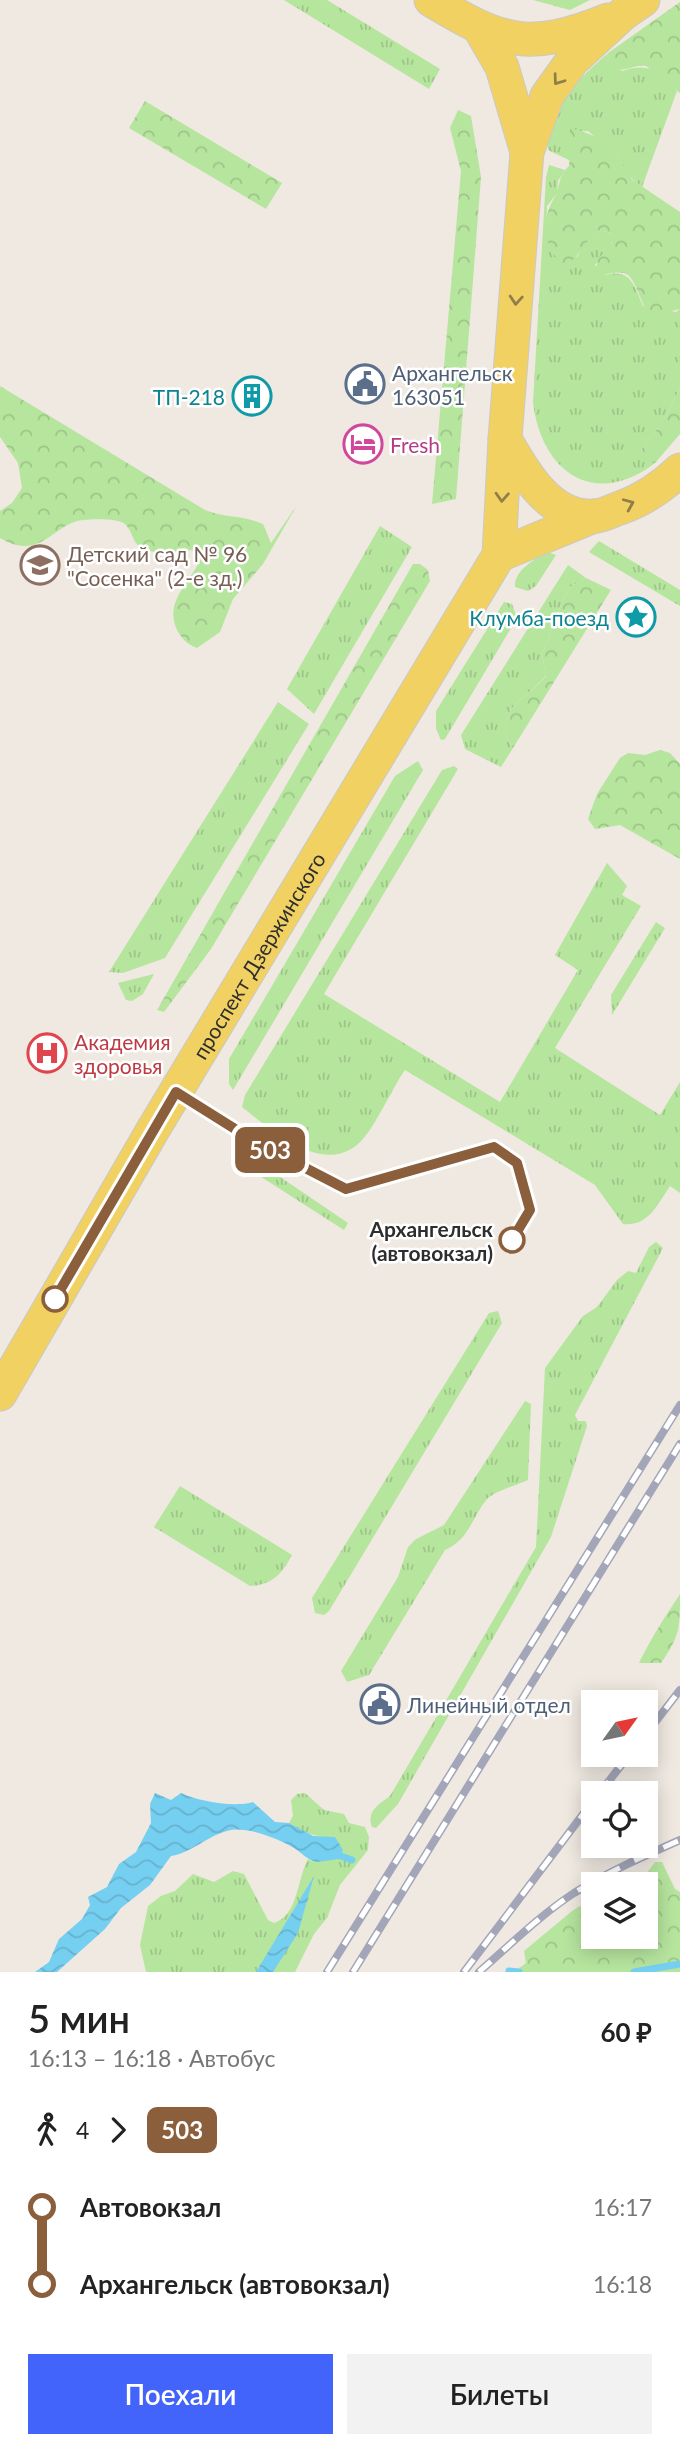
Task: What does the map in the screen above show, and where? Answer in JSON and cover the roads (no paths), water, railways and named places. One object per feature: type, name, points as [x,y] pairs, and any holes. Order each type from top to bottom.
[{"type":"main road","points":[[431,0],[480,29],[512,38],[540,41],[576,33],[633,7]]},
{"type":"main road","points":[[633,7],[572,61],[547,96],[527,152],[499,555],[647,496],[680,470]]},
{"type":"main road","points":[[480,29],[502,67],[527,152]]},
{"type":"main road","points":[[505,439],[525,474],[547,498],[566,510],[594,516]]},
{"type":"main road","name":"проспект Дзержинского","points":[[0,1394],[154,1128],[499,555]]},
{"type":"water","points":[[155,1793],[171,1800],[181,1793],[216,1803],[253,1802],[275,1822],[289,1823],[313,1836],[335,1837],[343,1850],[339,1859],[317,1862],[264,1834],[231,1830],[215,1835],[171,1856],[150,1885],[121,1908],[105,1929],[57,1972],[35,1972],[49,1962],[59,1939],[82,1919],[90,1905],[88,1897],[107,1887],[119,1864],[136,1852],[151,1823],[150,1804]]},
{"type":"water","points":[[314,1876],[298,1933],[273,1972],[256,1972]]},
{"type":"waterway","points":[[332,1853],[352,1860]]},
{"type":"waterway","points":[[634,1972],[680,1964]]},
{"type":"waterway","points":[[509,1971],[519,1972]]},
{"type":"railway","points":[[327,1972],[680,1405]]},
{"type":"railway","points":[[353,1972],[680,1444]]},
{"type":"railway","points":[[658,1718],[680,1690]]},
{"type":"railway","points":[[609,1781],[619,1768]]},
{"type":"railway","points":[[464,1972],[581,1817]]},
{"type":"railway","points":[[479,1972],[537,1921],[574,1893],[613,1871],[680,1840]]},
{"type":"place","name":"Архангельск 163051","points":[[365,384]]},
{"type":"place","name":"ТП-218","points":[[252,396]]},
{"type":"place","name":"Fresh","points":[[363,444]]},
{"type":"place","name":"Детский сад № 96 \"Сосенка\" (2-е зд.)","points":[[40,565]]},
{"type":"place","name":"Клумба-поезд","points":[[636,617]]},
{"type":"place","name":"Академия здоровья","points":[[47,1053]]},
{"type":"place","name":"Архангельск (автовокзал)","points":[[512,1240]]},
{"type":"place","name":"Линейный отдел","points":[[380,1704]]}]
